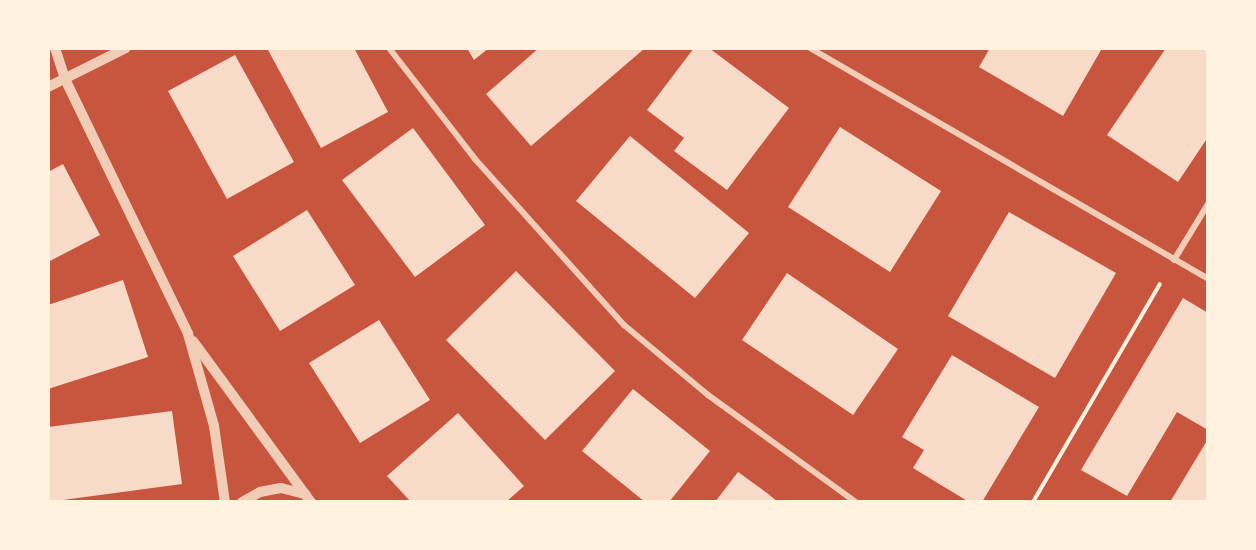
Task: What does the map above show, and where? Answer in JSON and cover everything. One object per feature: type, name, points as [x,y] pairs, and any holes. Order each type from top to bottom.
[{"type":"street","points":[[55,48],[65,79],[188,334],[214,426],[225,502]]},
{"type":"street","points":[[48,87],[126,48]]},
{"type":"street","points":[[389,48],[482,168],[624,325],[708,394],[856,502]]},
{"type":"street","points":[[810,48],[1208,279]]},
{"type":"street","points":[[1174,260],[1208,204]]},
{"type":"street","points":[[188,334],[308,498]]},
{"type":"street","points":[[242,502],[260,492],[281,488],[308,498]]},
{"type":"path","points":[[1033,502],[1174,260]]},
{"type":"building","points":[[267,48],[354,48],[388,112],[321,148]]},
{"type":"building","points":[[467,48],[489,48],[474,60]]},
{"type":"building","points":[[539,48],[645,48],[531,146],[486,94]]},
{"type":"building","points":[[694,48],[709,48],[789,108],[727,190],[674,151],[684,138],[647,110]]},
{"type":"building","points":[[990,48],[1098,48],[1101,50],[1063,116],[979,67]]},
{"type":"building","points":[[1166,48],[1208,48],[1208,137],[1178,182],[1107,135]]},
{"type":"building","points":[[235,55],[294,162],[227,199],[168,91]]},
{"type":"building","points":[[840,127],[941,191],[890,272],[788,207]]},
{"type":"building","points":[[413,128],[485,225],[415,277],[342,180]]},
{"type":"building","points":[[630,136],[749,233],[695,298],[576,201]]},
{"type":"building","points":[[63,164],[100,235],[48,262],[48,172]]},
{"type":"building","points":[[307,210],[355,285],[280,331],[233,256]]},
{"type":"building","points":[[1009,212],[1116,273],[1055,378],[948,316]]},
{"type":"building","points":[[516,271],[615,371],[545,440],[446,340]]},
{"type":"building","points":[[787,273],[898,349],[853,415],[742,340]]},
{"type":"building","points":[[123,280],[148,357],[48,389],[48,305]]},
{"type":"building","points":[[1183,298],[1208,313],[1208,430],[1177,412],[1127,496],[1081,470]]},
{"type":"building","points":[[379,320],[430,400],[360,443],[309,363]]},
{"type":"building","points":[[952,355],[1039,407],[982,502],[969,502],[913,468],[924,450],[902,437]]},
{"type":"building","points":[[633,389],[710,451],[669,502],[645,502],[582,451]]},
{"type":"building","points":[[172,411],[182,484],[48,502],[48,427]]},
{"type":"building","points":[[458,413],[524,486],[506,502],[411,502],[387,476]]},
{"type":"building","points":[[1208,439],[1208,502],[1170,502]]},
{"type":"building","points":[[738,472],[767,493],[778,502],[715,502]]}]
